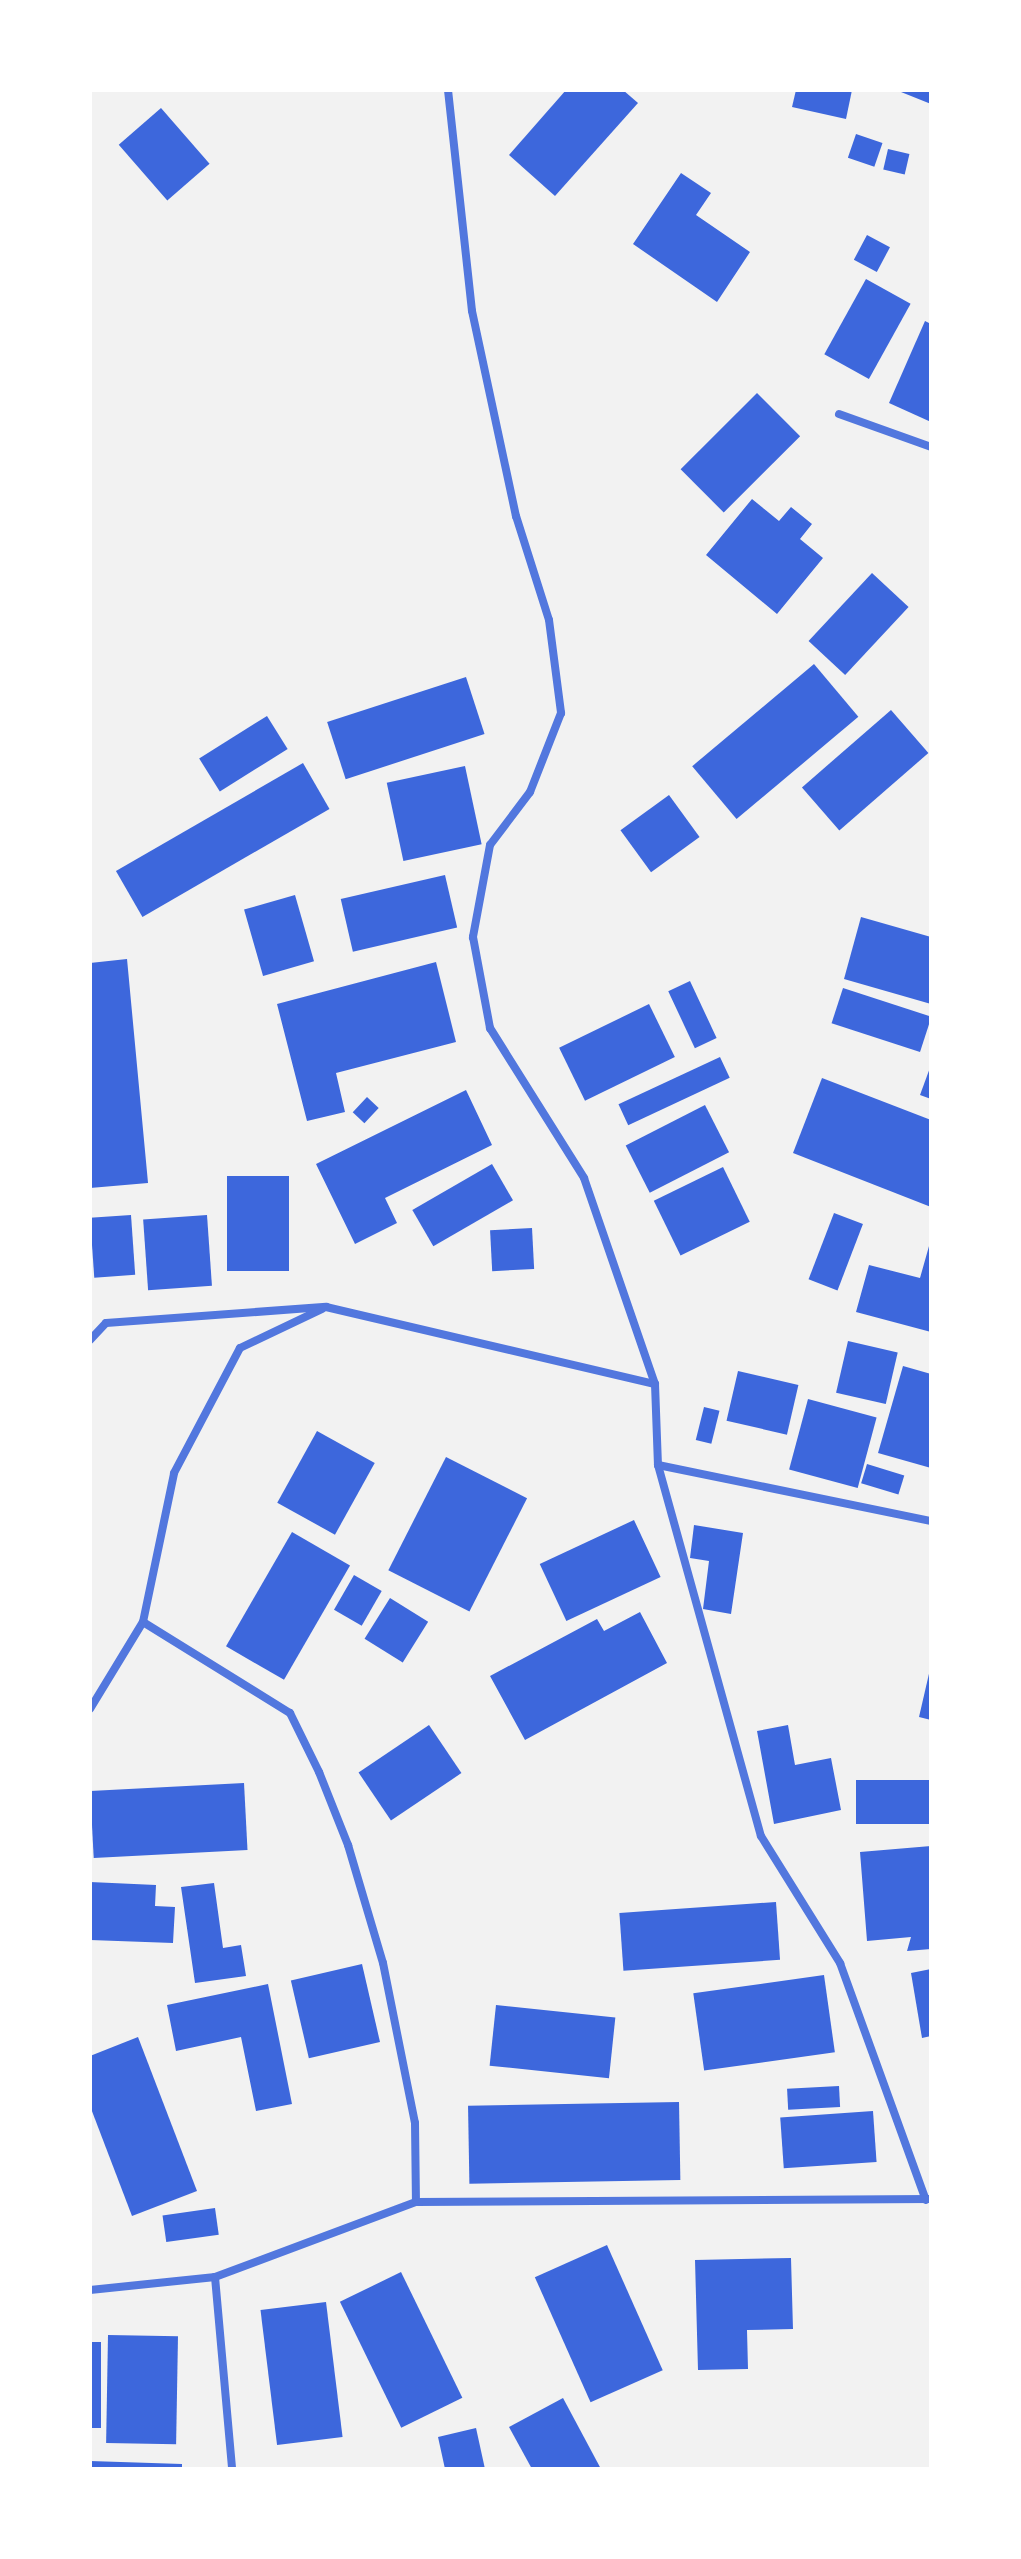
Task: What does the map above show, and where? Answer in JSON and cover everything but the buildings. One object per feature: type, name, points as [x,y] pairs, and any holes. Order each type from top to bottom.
[{"type":"street","points":[[90,2290],[215,2277],[416,2202],[929,2200],[840,1963],[761,1836],[658,1465],[655,1384],[584,1178],[490,1028],[473,937],[490,845],[530,792],[561,713],[549,620],[516,516],[472,311],[448,90]]},
{"type":"street","points":[[839,414],[931,447]]},
{"type":"street","points":[[90,1340],[106,1323],[326,1307],[655,1384]]},
{"type":"street","points":[[90,1709],[143,1622],[174,1473],[240,1348],[326,1307]]},
{"type":"street","points":[[658,1465],[931,1521]]},
{"type":"street","points":[[143,1622],[290,1713],[319,1772],[348,1845],[383,1963],[415,2123],[416,2202]]},
{"type":"street","points":[[215,2277],[232,2469]]}]
